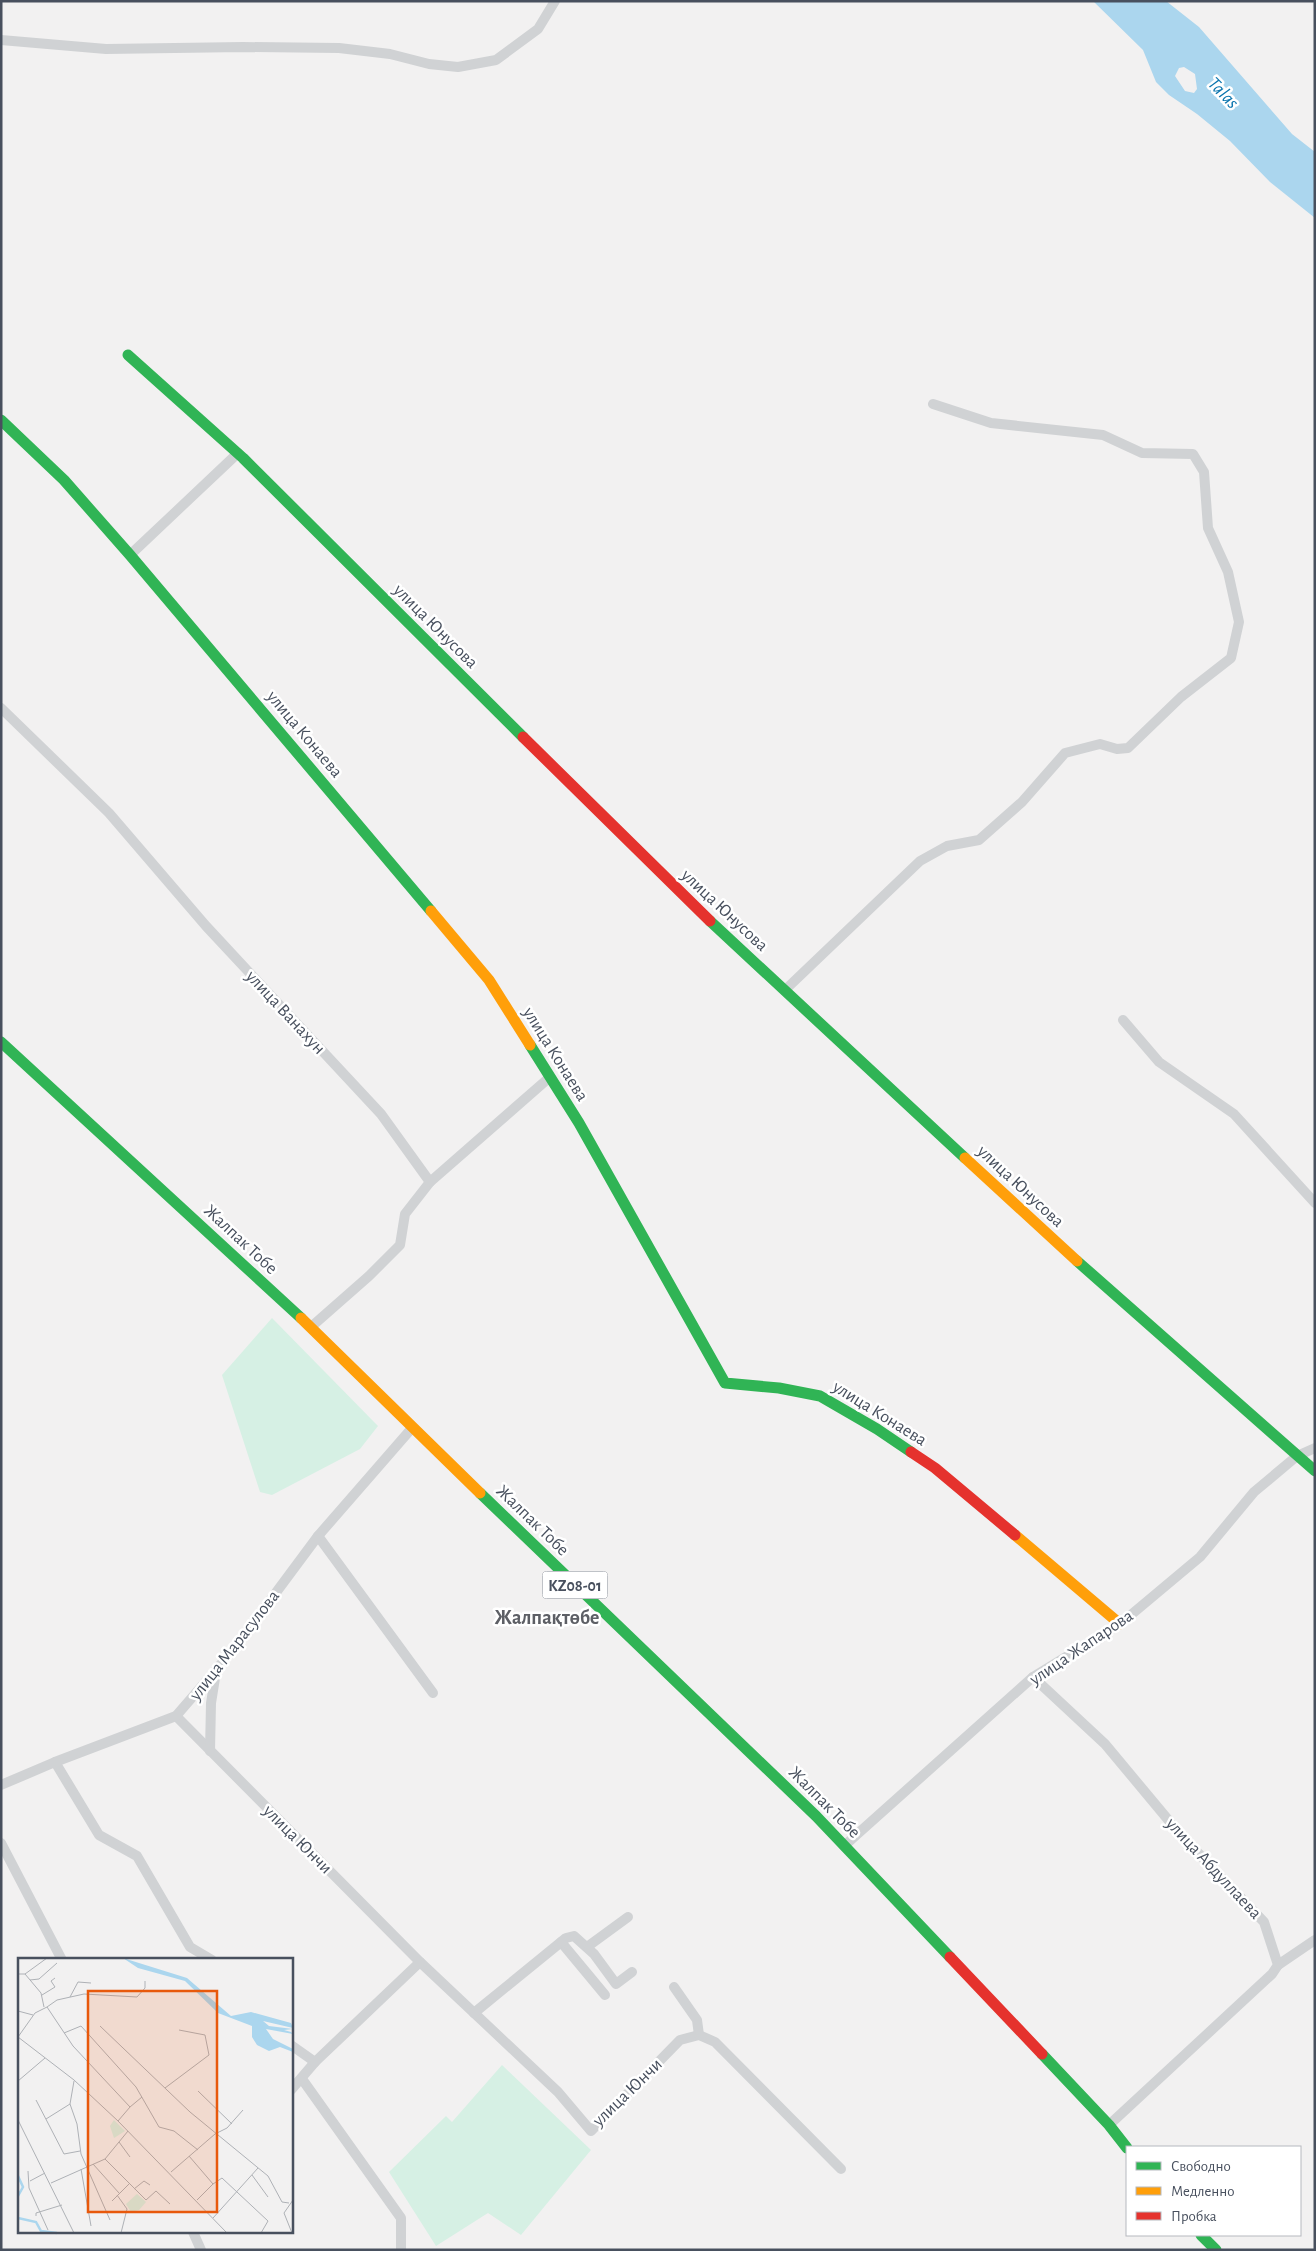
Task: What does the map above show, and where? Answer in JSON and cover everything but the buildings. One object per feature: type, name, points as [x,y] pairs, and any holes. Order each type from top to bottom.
[{"type":"street","points":[[1,40],[106,49],[339,48],[390,54],[429,64],[458,67],[496,60],[538,29],[555,1]]},
{"type":"street","name":"улица Юнусова","points":[[128,355],[238,454],[680,893],[1042,1230],[1315,1472]]},
{"type":"street","points":[[785,990],[920,861],[947,846],[978,840],[1022,802],[1065,753],[1100,744],[1117,749],[1128,748],[1181,698],[1231,658],[1239,622],[1228,572],[1208,528],[1204,472],[1193,454],[1142,452],[1103,435],[1055,431],[991,422],[933,404]]},
{"type":"street","name":"улица Конаева","points":[[1,420],[64,480],[130,555],[489,980],[584,1132],[725,1383],[779,1388],[820,1396],[877,1429],[935,1468],[1120,1624]]},
{"type":"street","points":[[130,555],[238,454]]},
{"type":"street","name":"улица Ванахун","points":[[1,708],[109,813],[206,926],[380,1114],[430,1182]]},
{"type":"street","points":[[1123,1020],[1160,1062],[1234,1114],[1315,1203]]},
{"type":"street","name":"Жалпак Тобе","points":[[1,1042],[311,1327],[412,1428],[844,1846],[1109,2125],[1126,2147]]},
{"type":"street","points":[[311,1327],[369,1276],[400,1245],[405,1214],[430,1182],[550,1077]]},
{"type":"street","name":"улица Марасулова","points":[[1,1785],[54,1762],[176,1716],[216,1671],[318,1536],[412,1428]]},
{"type":"street","name":"улица Жапарова","points":[[844,1846],[1034,1676],[1120,1624],[1200,1557],[1254,1492],[1297,1456],[1315,1448]]},
{"type":"street","points":[[318,1536],[433,1693]]},
{"type":"street","points":[[210,1751],[211,1703],[216,1671]]},
{"type":"street","name":"улица Абдуллаева","points":[[1034,1676],[1105,1744],[1180,1834],[1264,1922],[1278,1965]]},
{"type":"street","name":"улица Юнчи","points":[[176,1716],[420,1962],[558,2092],[591,2131],[680,2040],[699,2035]]},
{"type":"street","points":[[54,1762],[99,1835],[137,1856],[190,1947],[209,1958]]},
{"type":"street","points":[[1,1843],[61,1958]]},
{"type":"street","points":[[587,1947],[628,1917]]},
{"type":"street","points":[[474,2013],[561,1942],[574,1936],[587,1947],[616,1984],[632,1972]]},
{"type":"street","points":[[1109,2125],[1272,1974],[1278,1965],[1315,1940]]},
{"type":"street","points":[[561,1942],[604,1995]]},
{"type":"street","points":[[292,2089],[315,2062],[420,1962]]},
{"type":"street","points":[[674,1987],[697,2020],[699,2035],[715,2042],[842,2169]]},
{"type":"street","points":[[292,2047],[315,2062]]},
{"type":"street","points":[[302,2079],[401,2218],[401,2250]]},
{"type":"street","points":[[195,2234],[201,2250]]},
{"type":"street","points":[[1202,2236],[1216,2250]]},
{"type":"green space","points":[[272,1318],[378,1426],[360,1449],[272,1495],[260,1492],[222,1375]]},
{"type":"green space","points":[[502,2065],[591,2150],[521,2235],[488,2213],[436,2246],[389,2172],[446,2116],[452,2122]]},
{"type":"water","name":"Talas","points":[[1093,1],[1166,1],[1199,27],[1292,134],[1315,152],[1315,218],[1270,182],[1230,141],[1197,114],[1169,95],[1156,82],[1143,50]],"holes":[[[1184,67],[1195,74],[1197,89],[1194,93],[1185,91],[1175,76],[1179,68]]]},
{"type":"traffic: fast","points":[[128,355],[243,458],[523,737]]},
{"type":"traffic: fast","points":[[1,420],[64,480],[130,555],[431,911]]},
{"type":"traffic: fast","points":[[710,921],[965,1158]]},
{"type":"traffic: fast","points":[[1,1042],[301,1318]]},
{"type":"traffic: fast","points":[[530,1045],[579,1123],[725,1383],[779,1388],[820,1396],[877,1429],[911,1452]]},
{"type":"traffic: fast","points":[[1077,1261],[1315,1471]]},
{"type":"traffic: fast","points":[[480,1493],[816,1816],[950,1957]]},
{"type":"traffic: fast","points":[[1042,2054],[1109,2125],[1126,2147]]},
{"type":"traffic: fast","points":[[1202,2236],[1216,2250]]},
{"type":"traffic: slow","points":[[431,911],[489,980],[530,1045]]},
{"type":"traffic: slow","points":[[965,1158],[1077,1261]]},
{"type":"traffic: slow","points":[[301,1318],[480,1493]]},
{"type":"traffic: slow","points":[[1015,1535],[1120,1624]]},
{"type":"traffic: jam","points":[[523,737],[710,921]]},
{"type":"traffic: jam","points":[[911,1452],[935,1468],[1015,1535]]},
{"type":"traffic: jam","points":[[950,1957],[1042,2054]]},
{"type":"district","name":"Жалпақтөбе","points":[[547,1617]]}]
